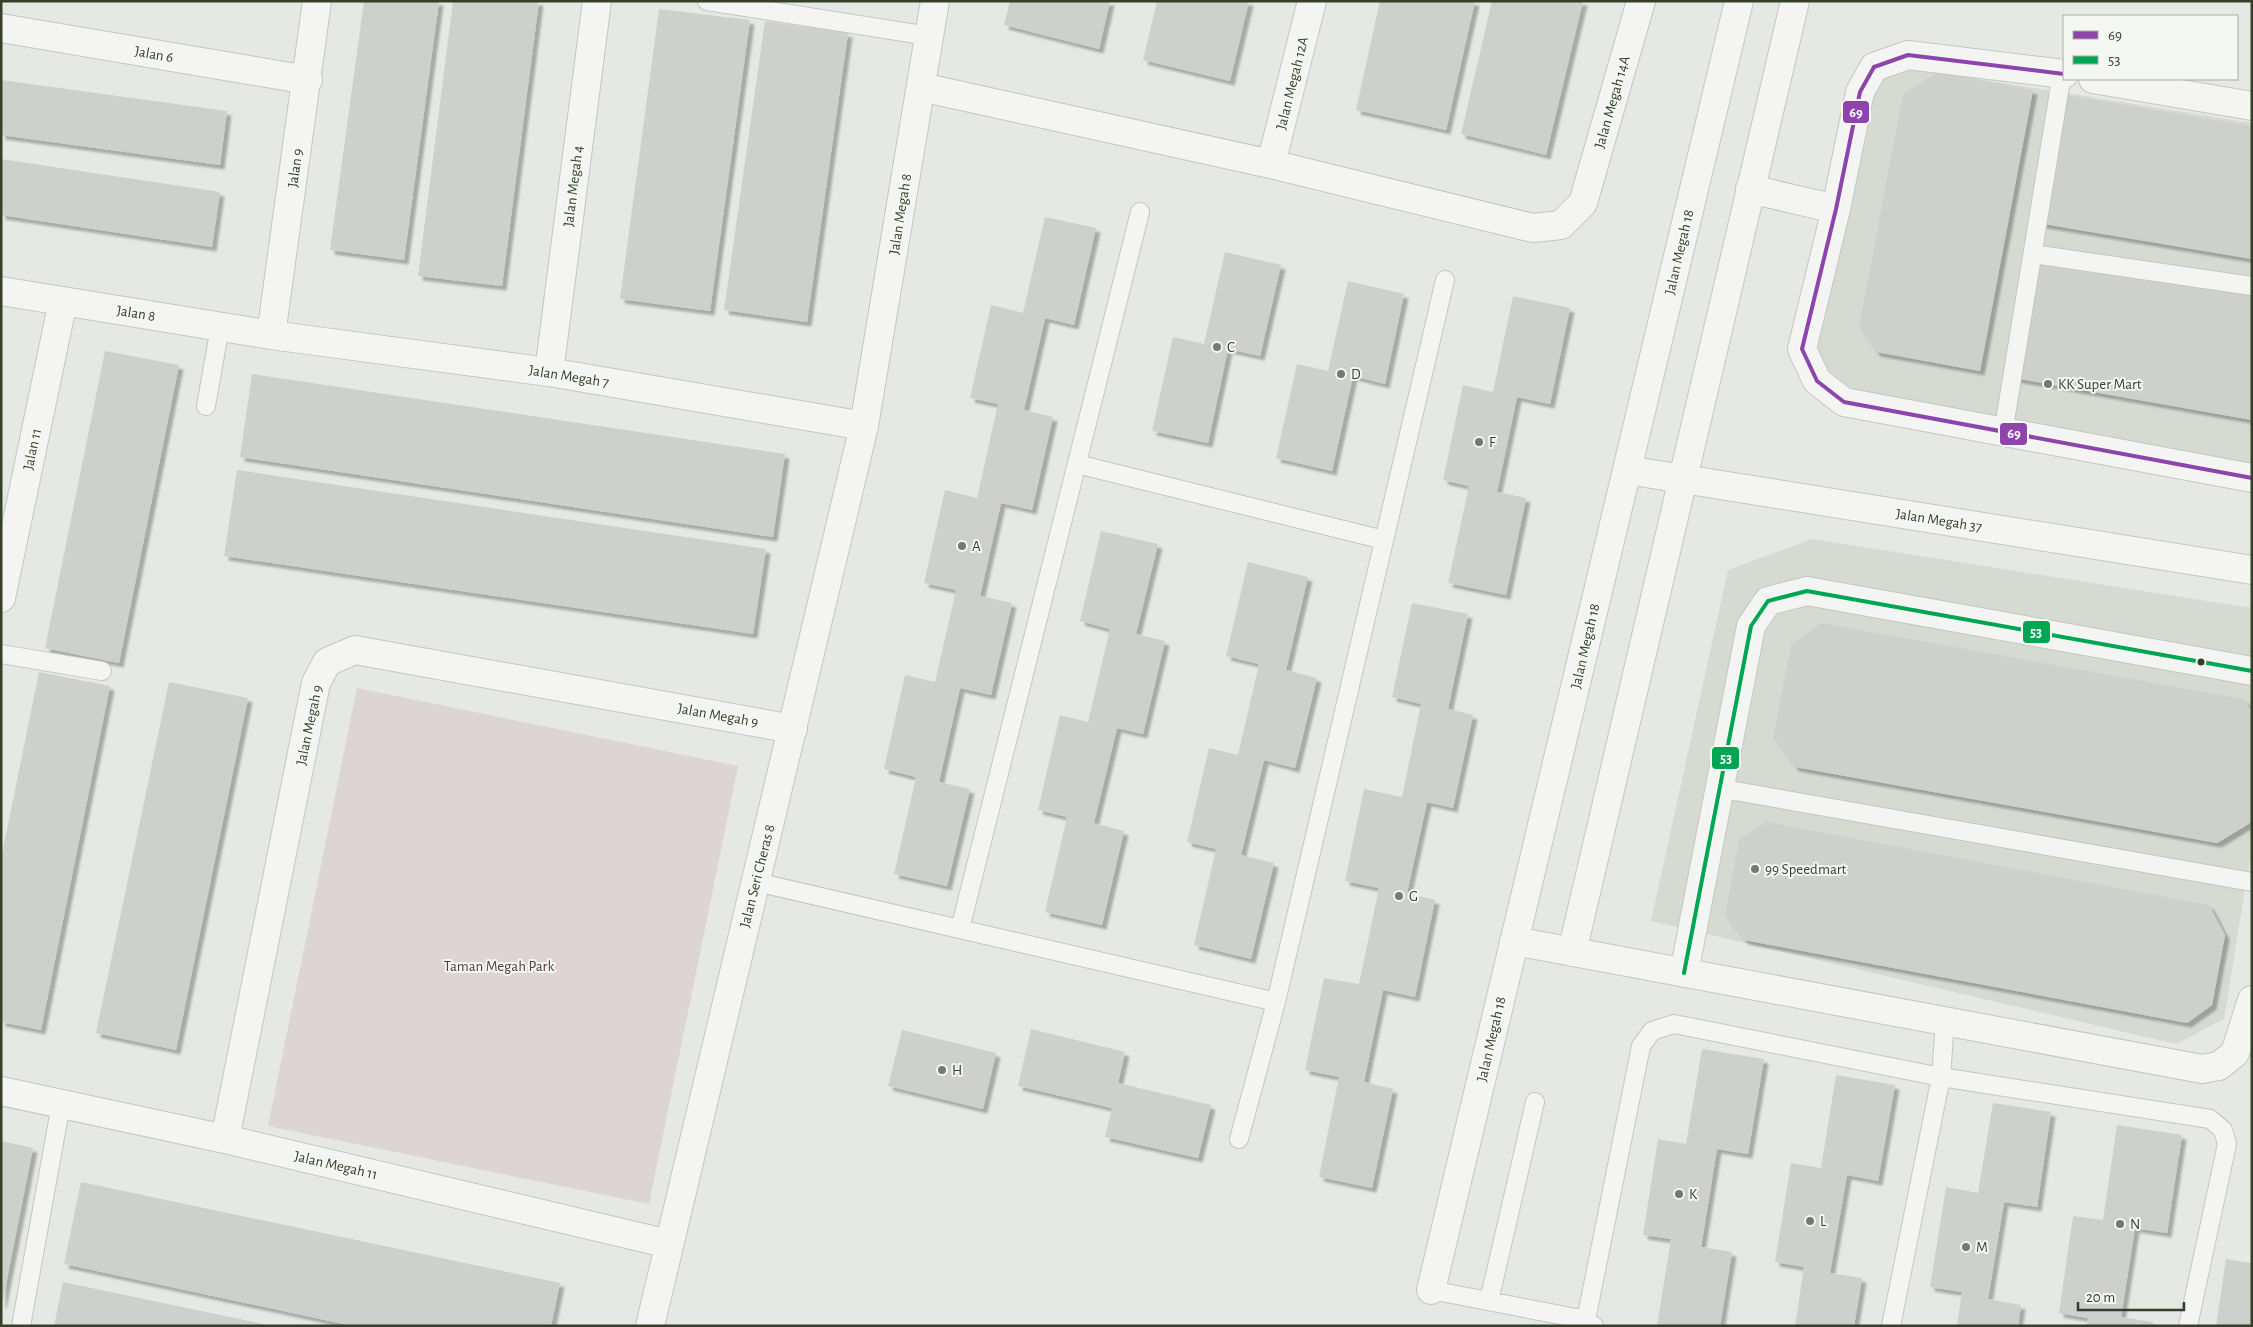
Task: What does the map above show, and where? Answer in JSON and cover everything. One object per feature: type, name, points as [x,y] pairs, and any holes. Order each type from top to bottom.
[{"type":"street","name":"Jalan 9","points":[[271,335],[318,1]]},
{"type":"street","name":"Jalan Megah 4","points":[[549,372],[597,1]]},
{"type":"street","name":"Jalan Megah 8","points":[[864,426],[935,1]]},
{"type":"street","name":"Jalan Megah 12A","points":[[1271,164],[1312,1]]},
{"type":"street","name":"Jalan Megah 14A","points":[[1271,164],[1533,228],[1561,226],[1583,204],[1641,1]]},
{"type":"street","name":"Jalan Megah 18","points":[[1431,1290],[1739,1]]},
{"type":"street","points":[[1572,952],[1795,1]]},
{"type":"street","name":"Jalan 6","points":[[1,28],[308,80]]},
{"type":"street","points":[[2063,74],[1908,55],[1874,67],[1860,92],[1836,210],[1802,349],[1817,381],[1844,402],[2252,478]]},
{"type":"street","points":[[2099,80],[2252,106]]},
{"type":"street","points":[[921,87],[1271,164]]},
{"type":"street","points":[[1750,189],[1836,210]]},
{"type":"street","name":"Jalan 8","points":[[1,291],[271,335]]},
{"type":"street","name":"Jalan 11","points":[[1,598],[63,301]]},
{"type":"street","name":"Jalan Megah 7","points":[[271,335],[549,372],[864,426]]},
{"type":"street","name":"Jalan Seri Cheras 8","points":[[650,1326],[864,426]]},
{"type":"street","name":"Jalan Megah 37","points":[[1627,470],[2252,570]]},
{"type":"street","points":[[1684,973],[1718,788],[1751,626],[1768,601],[1807,591],[2252,671]]},
{"type":"street","name":"Jalan Megah 9","points":[[225,1139],[316,683],[327,662],[355,650],[793,729]]},
{"type":"street","points":[[1514,941],[2202,1069],[2219,1066],[2234,1053],[2252,1000]]},
{"type":"street","name":"Jalan Megah 11","points":[[1,1092],[225,1139],[669,1244]]},
{"type":"lane","points":[[707,1],[929,36]]},
{"type":"lane","points":[[2004,433],[2063,74]]},
{"type":"lane","points":[[960,929],[1140,212]]},
{"type":"lane","points":[[2032,254],[2252,286]]},
{"type":"lane","points":[[1239,1139],[1276,1002],[1444,280]]},
{"type":"lane","points":[[206,406],[220,327]]},
{"type":"lane","points":[[1077,464],[1384,540]]},
{"type":"lane","points":[[1,654],[102,671]]},
{"type":"lane","points":[[1718,788],[2252,882]]},
{"type":"lane","points":[[756,882],[1276,1002]]},
{"type":"lane","points":[[1891,1326],[1942,1077],[1945,1022]]},
{"type":"lane","points":[[1431,1290],[1590,1323],[1641,1046],[1652,1031],[1674,1024],[1942,1077],[2210,1119],[2223,1130],[2228,1144],[2188,1326]]},
{"type":"lane","points":[[1489,1301],[1535,1102]]},
{"type":"lane","points":[[21,1326],[61,1104]]},
{"type":"shaded area","points":[[1910,68],[2252,123],[2252,465],[1848,391],[1828,372],[1816,348],[1873,91],[1882,78]]},
{"type":"shaded area","points":[[1812,539],[2252,608],[2252,846],[2224,1019],[2176,1044],[1651,921],[1728,570]]},
{"type":"green space","name":"Taman Megah Park","points":[[357,688],[738,766],[649,1204],[268,1126]]},
{"type":"building","points":[[364,1],[439,1],[404,260],[330,250]]},
{"type":"building","points":[[453,1],[539,1],[502,286],[418,276]]},
{"type":"building","points":[[1010,1],[1110,1],[1099,49],[1004,25]]},
{"type":"building","points":[[1157,1],[1249,1],[1230,81],[1143,60]]},
{"type":"building","points":[[1380,1],[1475,1],[1446,130],[1356,110]]},
{"type":"building","points":[[1492,1],[1583,1],[1546,155],[1461,134]]},
{"type":"building","points":[[659,9],[750,20],[710,311],[620,299]]},
{"type":"building","points":[[765,21],[848,33],[807,322],[724,310]]},
{"type":"building","points":[[1939,72],[2033,90],[1980,371],[1876,352],[1859,328],[1903,93]]},
{"type":"building","points":[[1,80],[227,111],[220,165],[1,135]]},
{"type":"building","points":[[2060,94],[2252,126],[2252,259],[2038,223]]},
{"type":"building","points":[[1,159],[220,192],[212,247],[1,215]]},
{"type":"building","name":"A","points":[[1045,217],[1096,228],[1074,325],[1045,318],[1024,410],[1053,417],[1032,510],[1001,503],[980,596],[1012,603],[991,695],[960,688],[939,782],[970,789],[947,886],[894,874],[916,777],[884,769],[905,675],[935,682],[956,590],[924,583],[945,490],[977,498],[998,404],[970,398],[991,305],[1023,313]]},
{"type":"building","points":[[2036,250],[2252,288],[2252,420],[2014,378]]},
{"type":"building","name":"C","points":[[1225,252],[1281,265],[1260,356],[1228,349],[1208,443],[1152,431],[1173,337],[1204,344]]},
{"type":"building","name":"D","points":[[1348,281],[1404,294],[1385,384],[1353,376],[1332,471],[1276,458],[1297,364],[1328,371]]},
{"type":"building","name":"F","points":[[1513,296],[1570,308],[1550,404],[1517,397],[1497,492],[1526,498],[1506,595],[1448,583],[1469,486],[1443,480],[1463,385],[1493,392]]},
{"type":"building","points":[[105,351],[179,365],[119,663],[45,648]]},
{"type":"building","points":[[252,374],[785,454],[773,537],[240,457]]},
{"type":"building","points":[[237,470],[766,549],[753,634],[224,556]]},
{"type":"building","points":[[1101,531],[1158,544],[1136,634],[1165,641],[1143,734],[1117,728],[1094,823],[1124,831],[1102,925],[1045,912],[1067,817],[1038,810],[1060,715],[1088,722],[1110,629],[1080,621]]},
{"type":"building","points":[[1248,562],[1308,577],[1286,670],[1317,678],[1295,768],[1264,760],[1241,855],[1274,863],[1251,959],[1194,945],[1216,849],[1187,842],[1209,748],[1238,755],[1259,664],[1226,656]]},
{"type":"building","name":"G","points":[[1412,603],[1468,614],[1448,709],[1473,715],[1453,808],[1427,802],[1407,893],[1435,900],[1415,997],[1383,990],[1364,1082],[1393,1089],[1372,1188],[1319,1177],[1339,1077],[1305,1070],[1324,978],[1359,984],[1379,888],[1345,881],[1364,789],[1402,797],[1421,704],[1392,697]]},
{"type":"building","points":[[1821,623],[2243,699],[2252,712],[2252,812],[2250,823],[2217,843],[1795,767],[1773,738],[1791,645]]},
{"type":"building","points":[[39,672],[110,686],[41,1030],[1,1022],[1,859]]},
{"type":"building","points":[[169,682],[248,698],[176,1050],[96,1033]]},
{"type":"building","points":[[1766,822],[2209,905],[2225,935],[2212,1005],[2187,1023],[1744,940],[1725,916],[1739,840]]},
{"type":"building","points":[[1031,1029],[1125,1052],[1118,1083],[1211,1105],[1198,1158],[1105,1137],[1112,1108],[1018,1086]]},
{"type":"building","name":"H","points":[[902,1030],[996,1053],[983,1109],[888,1086]]},
{"type":"building","name":"K","points":[[1702,1049],[1764,1059],[1748,1154],[1717,1149],[1701,1247],[1732,1252],[1720,1326],[1657,1326],[1671,1239],[1643,1235],[1658,1139],[1686,1144]]},
{"type":"building","name":"L","points":[[1836,1075],[1895,1085],[1878,1181],[1847,1175],[1830,1273],[1862,1278],[1854,1326],[1795,1326],[1804,1267],[1775,1262],[1791,1163],[1821,1168]]},
{"type":"building","name":"M","points":[[1993,1103],[2051,1112],[2037,1207],[2004,1202],[1988,1299],[2021,1305],[2018,1326],[1957,1326],[1962,1292],[1930,1287],[1946,1187],[1978,1193]]},
{"type":"building","name":"N","points":[[2117,1125],[2182,1135],[2167,1233],[2135,1228],[2121,1317],[2153,1322],[2152,1326],[2087,1326],[2088,1318],[2059,1313],[2073,1216],[2103,1220]]},
{"type":"building","points":[[1,1141],[33,1148],[2,1304],[1,1304]]},
{"type":"building","points":[[81,1182],[560,1283],[551,1326],[353,1326],[64,1264]]},
{"type":"building","points":[[2226,1259],[2252,1263],[2252,1326],[2216,1326]]},
{"type":"building","points":[[63,1282],[254,1322],[268,1326],[54,1326]]},
{"type":"transit line","name":"69","points":[[2063,74],[1908,55],[1874,67],[1860,92],[1836,209],[1802,349],[1817,381],[1844,402],[2252,478]]},
{"type":"transit line","name":"53","points":[[1684,973],[1751,626],[1768,601],[1807,591],[2252,671]]},
{"type":"place","name":"C","points":[[1217,347]]},
{"type":"place","name":"D","points":[[1341,374]]},
{"type":"place","name":"KK Super Mart","points":[[2048,384]]},
{"type":"place","name":"F","points":[[1479,442]]},
{"type":"place","name":"A","points":[[962,546]]},
{"type":"place","name":"99 Speedmart","points":[[1755,869]]},
{"type":"place","name":"G","points":[[1399,896]]},
{"type":"place","name":"H","points":[[942,1070]]},
{"type":"place","name":"K","points":[[1679,1194]]},
{"type":"place","name":"L","points":[[1810,1221]]},
{"type":"place","name":"N","points":[[2120,1224]]},
{"type":"place","name":"M","points":[[1966,1247]]}]
